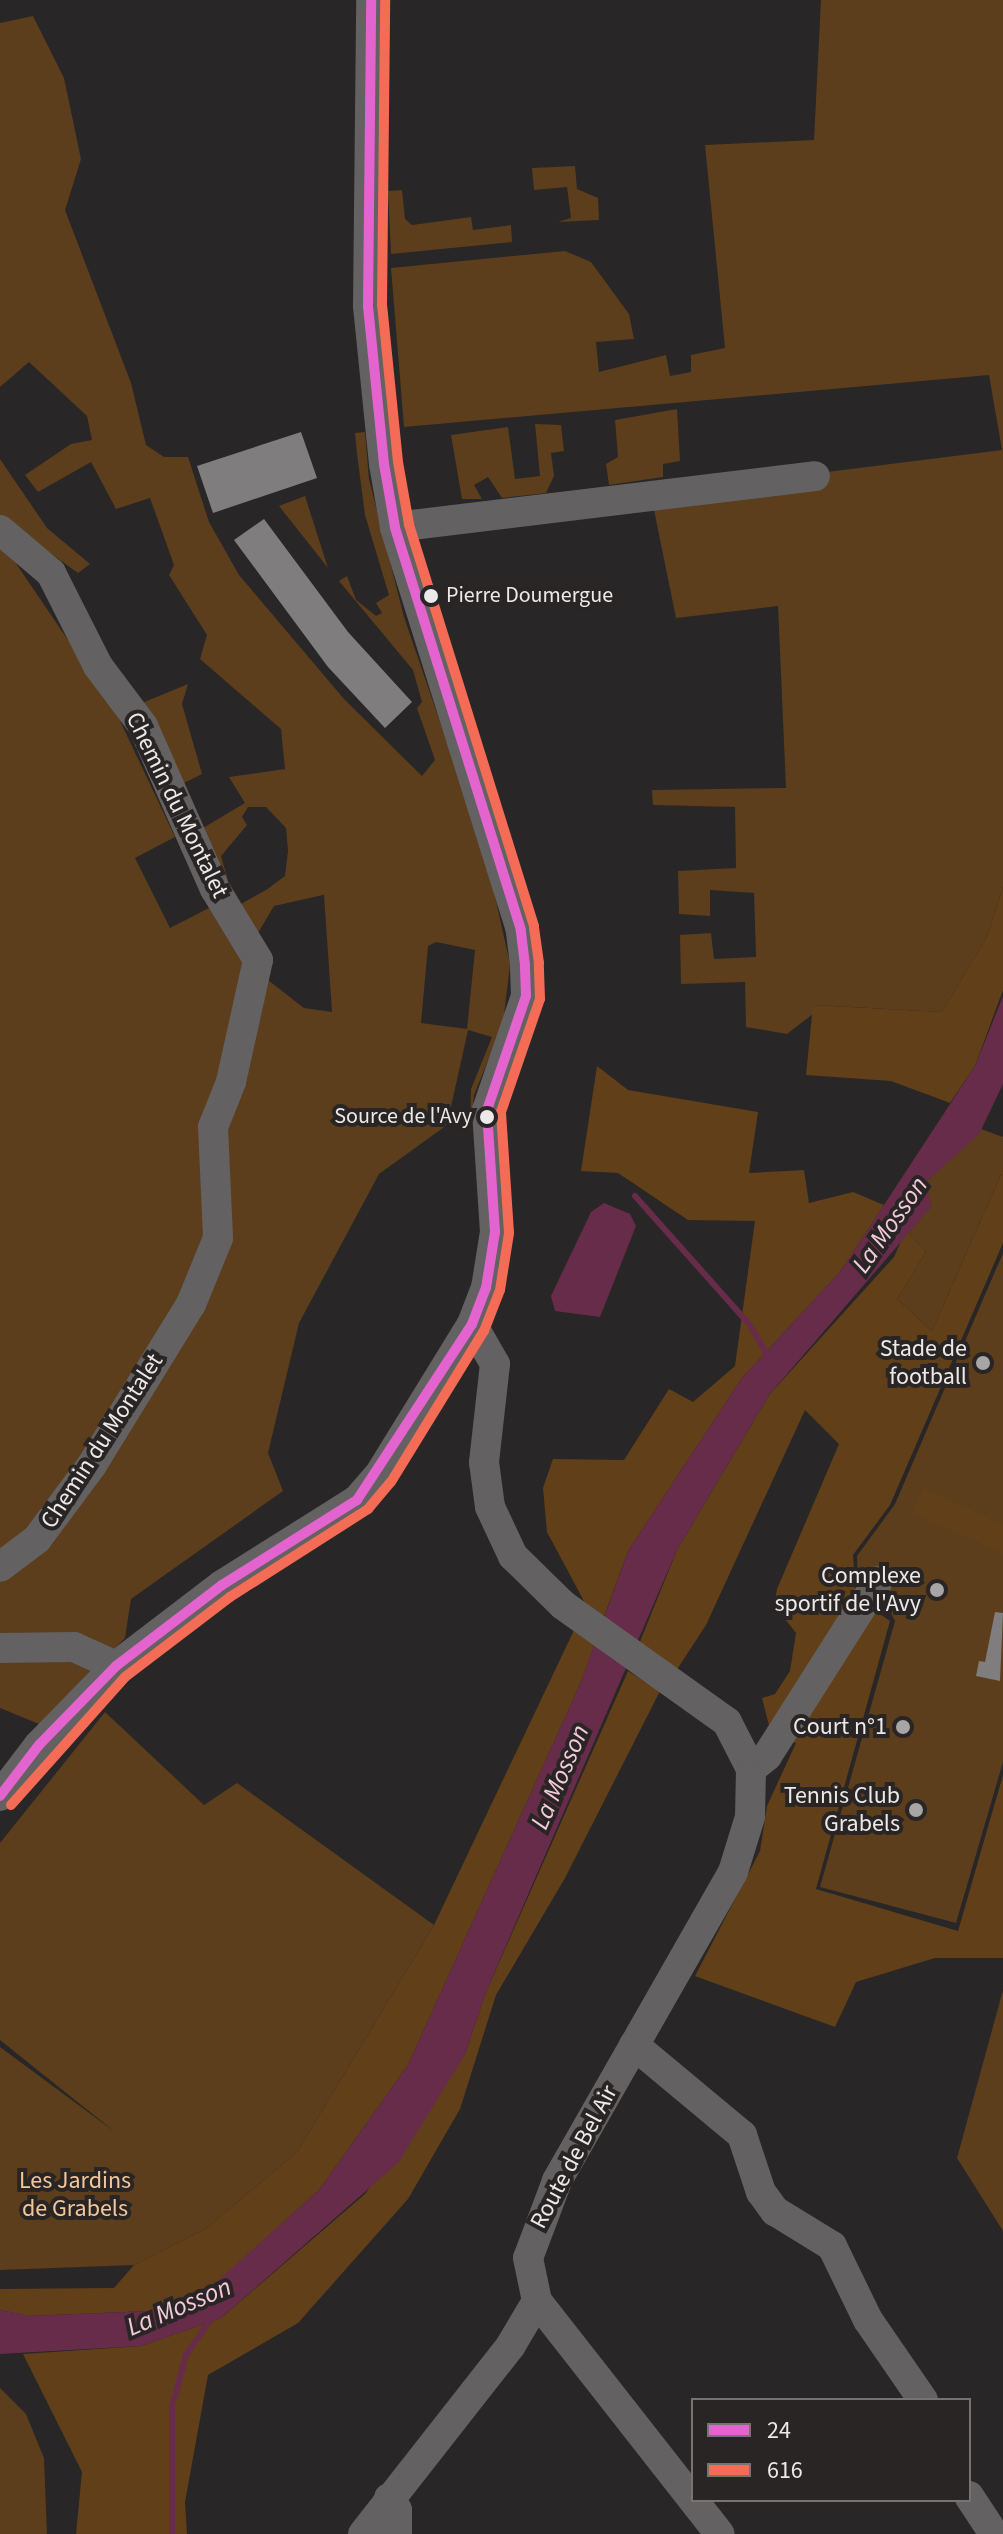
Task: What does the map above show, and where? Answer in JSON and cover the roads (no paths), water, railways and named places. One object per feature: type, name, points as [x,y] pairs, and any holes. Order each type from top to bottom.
[{"type":"street","points":[[0,1796],[116,1666],[222,1585],[357,1500],[379,1475],[472,1324],[486,1288],[495,1232],[487,1110],[526,996],[525,965],[521,930],[395,527],[368,306],[371,0]]},
{"type":"street","points":[[395,527],[815,476]]},
{"type":"street","name":"Chemin du Montalet","points":[[0,530],[51,573],[98,666],[143,726],[215,889],[258,960],[231,1082],[213,1127],[218,1238],[191,1304],[92,1465],[37,1539],[0,1567]]},
{"type":"street","points":[[472,1324],[495,1364],[484,1462],[490,1507],[513,1556],[563,1605],[700,1698],[748,1759],[767,1756],[817,1683],[878,1581]]},
{"type":"street","points":[[0,1648],[74,1647],[116,1666]]},
{"type":"street","name":"Route de Bel Air","points":[[691,2497],[537,2301],[529,2274],[530,2243],[634,2045],[733,1872],[750,1817],[748,1759]]},
{"type":"street","points":[[634,2045],[742,2135],[761,2192],[775,2211],[832,2246],[868,2320],[922,2398]]},
{"type":"street","points":[[363,2534],[511,2345],[537,2301]]},
{"type":"street","points":[[389,2498],[397,2510],[397,2534]]},
{"type":"street","points":[[971,2499],[994,2534]]},
{"type":"street","name":"Route de Bel Air","points":[[695,2502],[720,2534]]},
{"type":"water","name":"La Mosson","points":[[1003,996],[1003,1084],[979,1134],[926,1182],[931,1207],[769,1395],[677,1550],[486,1992],[465,2054],[399,2162],[221,2318],[141,2346],[0,2354],[0,2310],[30,2316],[150,2311],[213,2285],[319,2190],[408,2065],[581,1682],[628,1551],[742,1378],[840,1272],[975,1066]]},
{"type":"water","points":[[604,1203],[630,1214],[636,1226],[600,1317],[555,1311],[551,1296],[591,1212]]},
{"type":"waterway","points":[[635,1196],[749,1324],[770,1359]]},
{"type":"waterway","points":[[172,2534],[172,2407],[186,2355],[213,2316]]},
{"type":"place","name":"Pierre Doumergue","points":[[431,596]]},
{"type":"place","name":"Source de l'Avy","points":[[487,1117]]},
{"type":"place","name":"Stade de football","points":[[983,1363]]},
{"type":"place","name":"Complexe sportif de l'Avy","points":[[937,1590]]},
{"type":"place","name":"Court n°1","points":[[903,1727]]},
{"type":"place","name":"Tennis Club Grabels","points":[[916,1810]]},
{"type":"park label","name":"Les Jardins de Grabels","points":[[75,2195]]}]
